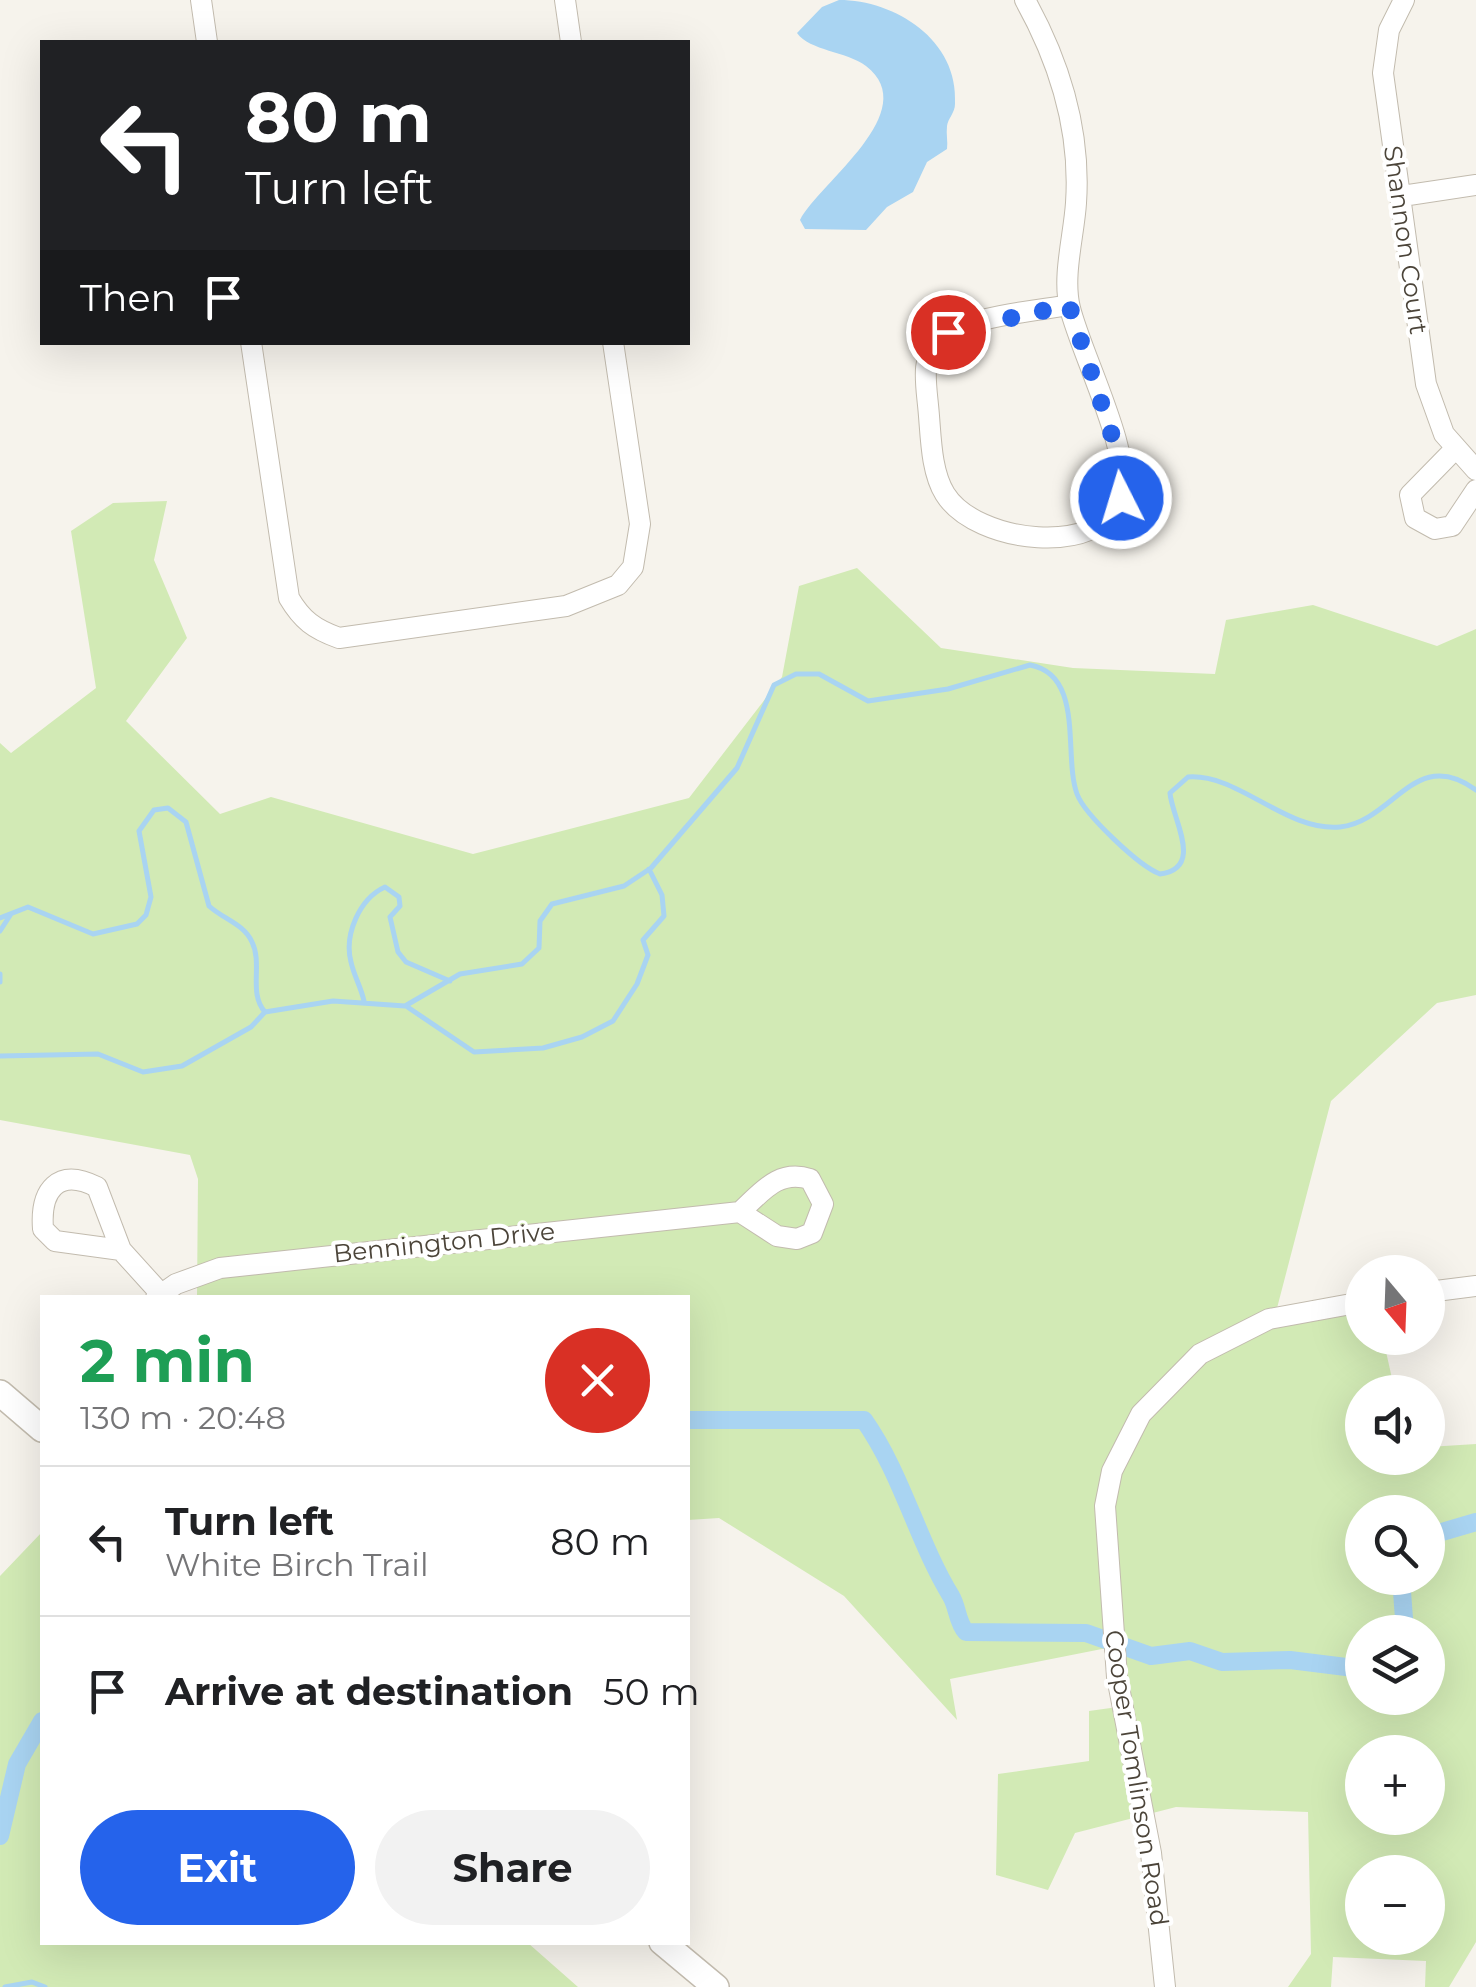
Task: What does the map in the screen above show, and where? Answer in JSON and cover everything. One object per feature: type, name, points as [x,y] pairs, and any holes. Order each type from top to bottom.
[{"type":"street","points":[[201,0],[207,40]]},
{"type":"street","points":[[565,0],[570,40]]},
{"type":"street","points":[[1025,0],[1060,73],[1070,107],[1076,198],[1069,305],[1118,454],[1121,498],[1112,513],[1080,532],[1056,538],[1008,536],[983,527],[945,494],[933,447],[927,362],[931,348],[948,332],[1069,305]]},
{"type":"street","name":"Shannon Court","points":[[1404,0],[1389,30],[1383,73],[1426,384],[1455,449],[1476,470]]},
{"type":"street","points":[[1402,196],[1476,186]]},
{"type":"street","points":[[250,345],[289,598],[300,617],[316,630],[339,638],[586,600],[618,584],[633,567],[640,524],[613,345]]},
{"type":"street","points":[[1455,449],[1410,495],[1415,518],[1434,529],[1452,526],[1476,490]]},
{"type":"street","name":"Bennington Drive","points":[[158,1295],[197,1274],[245,1264],[740,1212]]},
{"type":"street","points":[[121,1250],[158,1295]]},
{"type":"street","points":[[1445,1290],[1476,1286]]},
{"type":"street","name":"Cooper Tomlinson Road","points":[[1165,1987],[1150,1853],[1117,1677],[1105,1506],[1112,1471],[1141,1414],[1200,1354],[1270,1319],[1345,1305]]},
{"type":"street","points":[[0,1394],[40,1427]]},
{"type":"street","points":[[666,1945],[716,1987]]},
{"type":"green space","points":[[167,501],[154,560],[187,638],[126,721],[220,814],[271,797],[473,854],[689,798],[782,677],[799,586],[857,568],[941,648],[1073,668],[1215,674],[1226,620],[1313,605],[1437,646],[1476,629],[1476,995],[1437,1003],[1331,1101],[1276,1312],[1345,1302],[1345,1355],[1387,1355],[1391,1375],[1345,1375],[1345,1475],[1445,1475],[1445,1446],[1476,1444],[1476,1942],[1449,1987],[1425,1987],[1426,1961],[1333,1957],[1331,1987],[1288,1987],[1311,1954],[1308,1812],[1176,1807],[1075,1833],[1048,1890],[996,1875],[998,1774],[1089,1761],[1089,1711],[1125,1706],[1117,1646],[950,1679],[957,1720],[844,1596],[719,1518],[690,1520],[690,1295],[197,1295],[198,1179],[190,1155],[0,1120],[0,743],[11,753],[96,688],[71,531],[113,503]]},
{"type":"green space","points":[[40,1534],[40,1945],[530,1945],[578,1987],[0,1987],[0,1576]]},
{"type":"water","points":[[839,0],[881,7],[920,28],[935,43],[953,81],[955,107],[947,126],[947,149],[927,162],[913,192],[887,207],[866,230],[805,229],[800,220],[862,146],[883,104],[881,84],[866,66],[810,44],[797,33],[822,7]]},
{"type":"waterway","points":[[0,1056],[98,1054],[143,1072],[182,1066],[251,1027],[265,1012],[333,1001],[405,1006],[460,974],[522,964],[539,948],[540,921],[552,904],[624,886],[651,868],[737,768],[774,685],[796,674],[819,674],[868,701],[948,689],[1030,665],[1047,672],[1059,684],[1065,700],[1073,778],[1082,803],[1127,851],[1160,874],[1181,862],[1183,841],[1170,793],[1188,777],[1225,784],[1300,821],[1340,827],[1359,822],[1420,780],[1437,776],[1455,778],[1476,790]]},
{"type":"waterway","points":[[0,918],[28,907],[93,934],[137,924],[146,915],[151,897],[139,831],[154,810],[168,808],[186,822],[209,906],[239,926],[252,942],[257,996],[265,1012]]},
{"type":"waterway","points":[[406,1006],[474,1052],[543,1048],[582,1037],[613,1021],[637,984],[648,955],[643,940],[664,916],[662,895],[649,869]]},
{"type":"waterway","points":[[364,1001],[349,952],[352,930],[361,909],[385,887],[399,897],[400,906],[390,917],[398,952],[406,962],[450,981]]},
{"type":"waterway","points":[[0,931],[11,914]]},
{"type":"waterway","points":[[0,974],[0,982]]},
{"type":"waterway","points":[[690,1420],[864,1420],[889,1462],[966,1632],[1086,1633],[1151,1656],[1190,1651],[1222,1662],[1290,1660],[1345,1667]]},
{"type":"waterway","points":[[1445,1531],[1476,1522]]},
{"type":"waterway","points":[[1402,1595],[1404,1615]]},
{"type":"waterway","points":[[0,1836],[17,1764],[40,1724]]},
{"type":"waterway","points":[[5,1987],[32,1982],[45,1987]]},
{"type":"route","points":[[948,332],[1069,305],[1118,454],[1121,498]]}]
